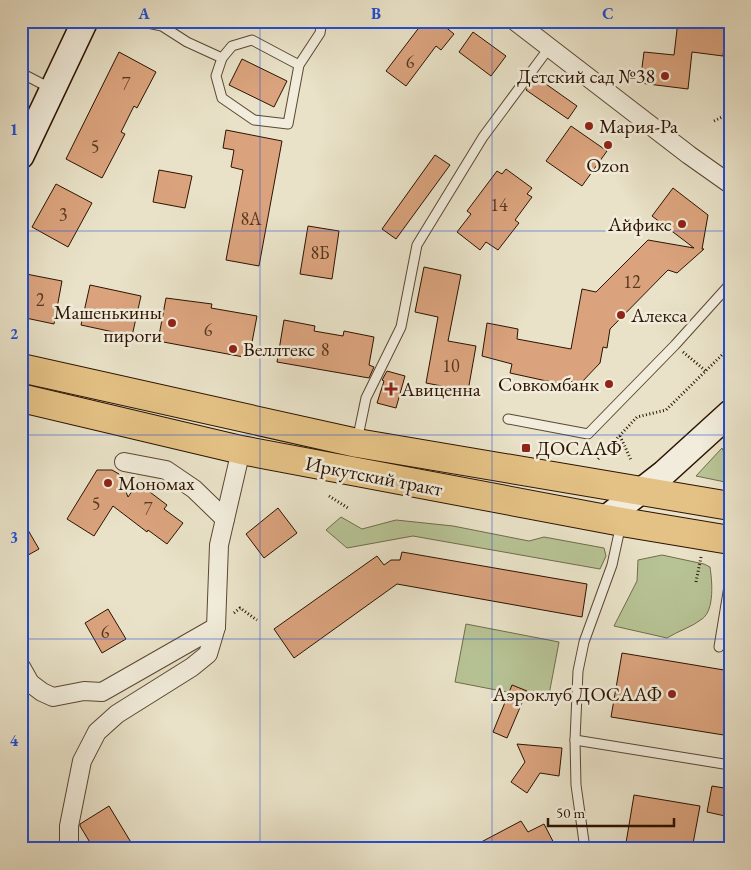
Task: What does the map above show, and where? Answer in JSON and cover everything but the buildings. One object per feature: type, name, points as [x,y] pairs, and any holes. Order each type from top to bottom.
[{"type":"main road","points":[[21,156],[85,21]]},
{"type":"main road","name":"Иркутский тракт","points":[[21,368],[357,443],[730,506]]},
{"type":"main road","name":"Иркутский тракт","points":[[21,398],[241,450],[613,521],[730,540]]},
{"type":"main road","points":[[613,521],[642,490],[664,473],[730,413]]},
{"type":"street","points":[[515,21],[689,155],[730,184]]},
{"type":"street","points":[[69,849],[69,826],[82,761],[97,732],[117,714],[208,654],[216,627],[219,545],[241,450]]},
{"type":"street","points":[[124,462],[166,470],[194,489],[225,519]]},
{"type":"street","points":[[21,667],[30,683],[53,697],[84,691],[102,692],[216,627]]},
{"type":"lane","points":[[138,21],[161,24],[186,42],[222,58]]},
{"type":"lane","points":[[299,65],[252,40],[232,46],[222,58],[216,76],[222,98],[254,120],[288,124],[299,65],[320,33],[322,21]]},
{"type":"lane","points":[[357,443],[366,398],[401,327],[417,245],[483,137],[549,48]]},
{"type":"lane","points":[[21,73],[53,90]]},
{"type":"lane","points":[[508,419],[588,434],[675,345],[730,284]]},
{"type":"lane","points":[[585,849],[576,785],[574,740],[578,670],[584,642],[612,565],[613,521]]},
{"type":"lane","points":[[719,647],[730,580]]},
{"type":"lane","points":[[574,740],[730,766]]},
{"type":"path","points":[[714,121],[730,113]]},
{"type":"path","points":[[675,345],[706,371]]},
{"type":"path","points":[[598,459],[636,417],[666,410],[729,348]]},
{"type":"path","points":[[620,436],[631,460]]},
{"type":"path","points":[[329,496],[348,508]]},
{"type":"path","points":[[696,582],[701,556]]},
{"type":"path","points":[[216,627],[240,608],[257,620]]},
{"type":"green space","points":[[722,448],[730,466],[730,483],[696,476]]},
{"type":"green space","points":[[341,517],[362,529],[396,520],[453,526],[529,541],[544,537],[604,548],[606,556],[600,569],[413,536],[347,548],[326,530]]},
{"type":"green space","points":[[662,555],[710,567],[712,594],[706,615],[694,624],[667,638],[614,626],[637,581],[638,560]]},
{"type":"green space","points":[[466,624],[559,642],[548,700],[455,682]]},
{"type":"place","name":"Детский сад №38","points":[[665,76]]},
{"type":"place","name":"Мария-Ра","points":[[589,126]]},
{"type":"place","name":"Ozon","points":[[608,145]]},
{"type":"place","name":"Айфикс","points":[[682,224]]},
{"type":"place","name":"Алекса","points":[[621,315]]},
{"type":"place","name":"Машенькины пироги","points":[[172,323]]},
{"type":"place","name":"Веллтекс","points":[[233,349]]},
{"type":"place","name":"Совкомбанк","points":[[609,384]]},
{"type":"place","name":"Авиценна","points":[[391,389]]},
{"type":"place","name":"ДОСААФ","points":[[526,448]]},
{"type":"place","name":"Мономах","points":[[108,483]]},
{"type":"place","name":"Аэроклуб ДОСААФ","points":[[672,694]]}]
